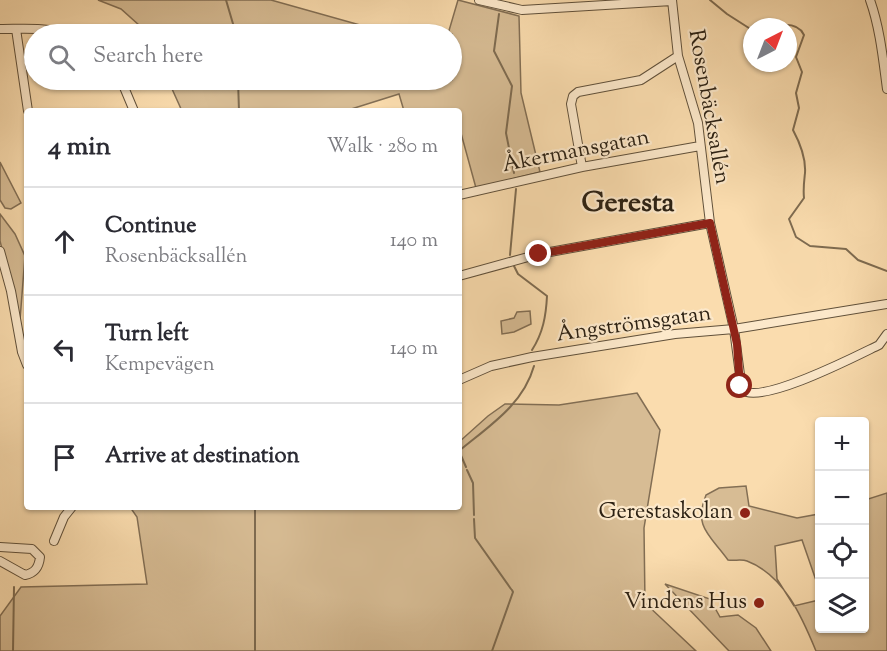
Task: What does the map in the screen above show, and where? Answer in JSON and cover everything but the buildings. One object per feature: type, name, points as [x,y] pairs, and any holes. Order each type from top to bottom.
[{"type":"street","points":[[478,0],[522,10],[672,1]]},
{"type":"street","points":[[870,0],[882,49],[887,89]]},
{"type":"street","name":"Rosenbäcksallén","points":[[672,1],[678,56],[698,123],[710,223],[734,329],[742,390],[748,393],[786,387],[879,345],[887,334]]},
{"type":"street","points":[[0,29],[24,29]]},
{"type":"street","points":[[16,29],[24,84]]},
{"type":"street","points":[[582,167],[571,104],[573,96],[578,92],[641,80],[678,56]]},
{"type":"street","points":[[25,90],[28,108]]},
{"type":"street","points":[[125,90],[133,108]]},
{"type":"street","name":"Åkermansgatan","points":[[462,194],[582,167],[700,146]]},
{"type":"street","points":[[462,275],[539,254],[710,223]]},
{"type":"street","points":[[0,251],[11,291],[24,357]]},
{"type":"street","name":"Ångströmsgatan","points":[[462,379],[510,361],[675,334],[734,329],[887,304]]},
{"type":"street","points":[[54,541],[64,517],[70,510]]},
{"type":"street","points":[[0,547],[32,549],[40,557],[37,569],[26,575],[0,561]]},
{"type":"shaded area","points":[[98,0],[271,0],[356,24],[138,24],[121,9]]},
{"type":"shaded area","points":[[458,0],[519,16],[521,93],[540,172],[476,188],[462,137],[462,108],[403,108],[399,94],[355,108],[181,108],[173,90],[462,90],[462,24],[451,24]]},
{"type":"shaded area","points":[[0,162],[21,203],[11,209],[5,208],[0,200]]},
{"type":"shaded area","points":[[0,214],[15,234],[24,254],[20,320],[0,241]]},
{"type":"shaded area","points":[[530,311],[531,324],[514,332],[502,334],[501,321],[514,318],[517,312]]},
{"type":"shaded area","points":[[637,393],[660,430],[644,528],[645,603],[696,651],[0,651],[0,616],[21,587],[147,584],[137,517],[132,510],[462,510],[462,439],[505,404],[559,405]]},
{"type":"shaded area","points":[[746,486],[749,506],[797,518],[815,515],[815,577],[802,540],[775,546],[777,579],[784,591],[760,567],[745,560],[728,560],[705,530],[701,515],[706,495],[719,488]]},
{"type":"shaded area","points":[[887,493],[887,651],[816,651],[795,606],[815,601],[815,633],[869,633],[869,499]]},
{"type":"shaded area","points":[[665,584],[710,599],[720,617],[738,615],[756,628],[771,651],[729,651]]},
{"type":"waterway","points":[[226,0],[233,24]]},
{"type":"waterway","points":[[710,0],[743,24]]},
{"type":"waterway","points":[[499,14],[494,51],[512,86],[506,133],[514,173]]},
{"type":"waterway","points":[[797,28],[804,35],[797,54]]},
{"type":"waterway","points":[[797,60],[802,72],[796,93],[799,108],[793,130],[805,162],[805,173],[804,198],[789,219],[796,237],[810,246],[846,249],[858,260],[887,271]]},
{"type":"waterway","points":[[238,90],[239,108]]},
{"type":"waterway","points":[[510,255],[516,189]]},
{"type":"waterway","points":[[514,266],[518,274],[547,296],[543,324],[532,350]]},
{"type":"waterway","points":[[462,449],[504,414],[522,392],[534,366]]},
{"type":"waterway","points":[[462,458],[466,467]]},
{"type":"waterway","points":[[467,470],[473,483],[474,515]]},
{"type":"waterway","points":[[255,510],[255,651]]},
{"type":"waterway","points":[[474,519],[475,538],[511,589]]},
{"type":"waterway","points":[[13,651],[14,587]]},
{"type":"waterway","points":[[492,651],[512,590]]},
{"type":"place","name":"Gerestaskolan","points":[[745,513]]},
{"type":"place","name":"Vindens Hus","points":[[759,603]]},
{"type":"district","name":"Geresta","points":[[628,204]]},
{"type":"route","points":[[539,254],[710,223],[737,344],[740,386]]}]
